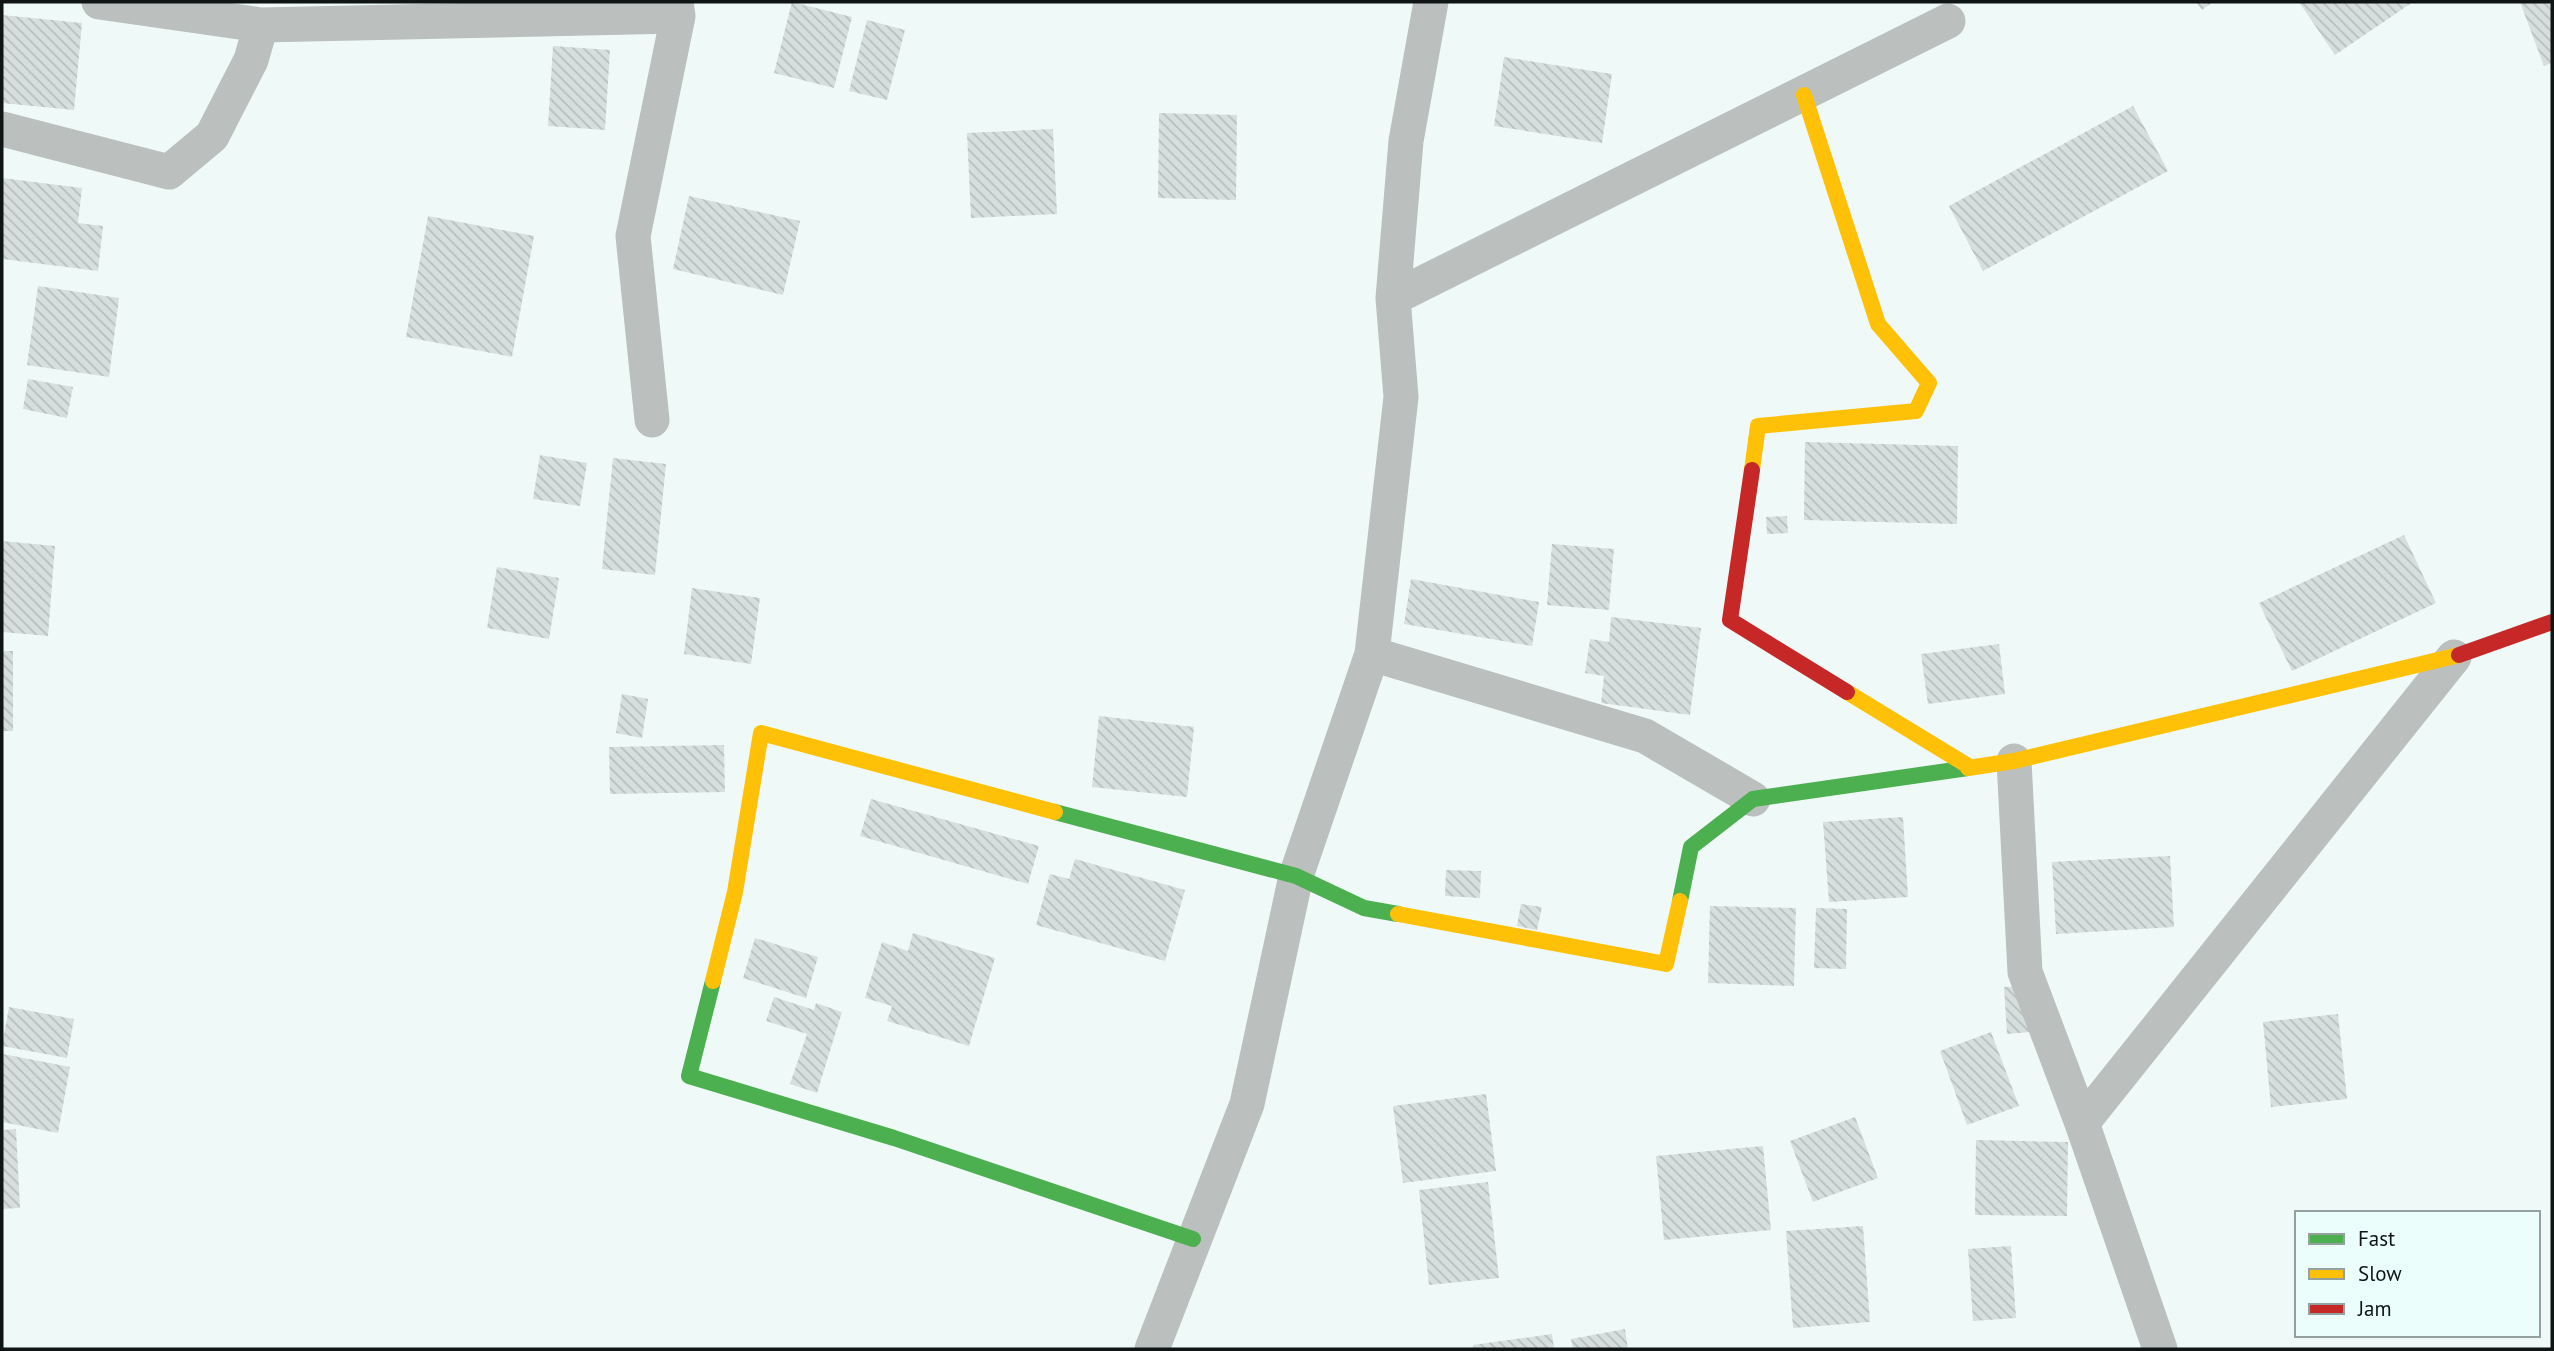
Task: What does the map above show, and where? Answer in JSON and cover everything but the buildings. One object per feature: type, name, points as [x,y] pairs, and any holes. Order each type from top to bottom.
[{"type":"street","points":[[99,2],[261,25],[677,9],[633,236],[652,420]]},
{"type":"street","points":[[1152,1349],[1247,1104],[1296,876],[1373,653],[1401,397],[1393,298],[1406,141],[1431,2]]},
{"type":"street","points":[[1393,298],[1804,95],[1948,20]]},
{"type":"street","points":[[2,129],[169,172],[212,136],[251,60],[261,25]]},
{"type":"street","points":[[1804,95],[1878,324],[1929,383],[1916,411],[1758,426],[1730,620],[1970,767]]},
{"type":"street","points":[[1193,1239],[894,1138],[689,1076],[735,892],[761,733],[1296,876],[1364,908],[1666,964],[1691,847],[1753,799],[2014,761],[2454,657],[2552,622]]},
{"type":"street","points":[[1373,653],[1645,736],[1753,799]]},
{"type":"street","points":[[2082,1123],[2454,657]]},
{"type":"street","points":[[2014,761],[2025,972],[2082,1123],[2160,1349]]},
{"type":"traffic: fast","points":[[1680,901],[1691,847],[1753,799],[1968,768]]},
{"type":"traffic: fast","points":[[1055,812],[1296,876],[1364,908],[1398,914]]},
{"type":"traffic: fast","points":[[713,981],[689,1076],[894,1138],[1193,1239]]},
{"type":"traffic: slow","points":[[1752,470],[1758,426],[1916,411],[1929,383],[1878,324],[1804,95]]},
{"type":"traffic: slow","points":[[1968,768],[2014,761],[2459,655]]},
{"type":"traffic: slow","points":[[1847,692],[1970,767]]},
{"type":"traffic: slow","points":[[713,981],[735,892],[761,733],[1055,812]]},
{"type":"traffic: slow","points":[[1398,914],[1666,964],[1680,901]]},
{"type":"traffic: jam","points":[[1752,470],[1730,620],[1847,692]]},
{"type":"traffic: jam","points":[[2459,655],[2552,622]]}]
